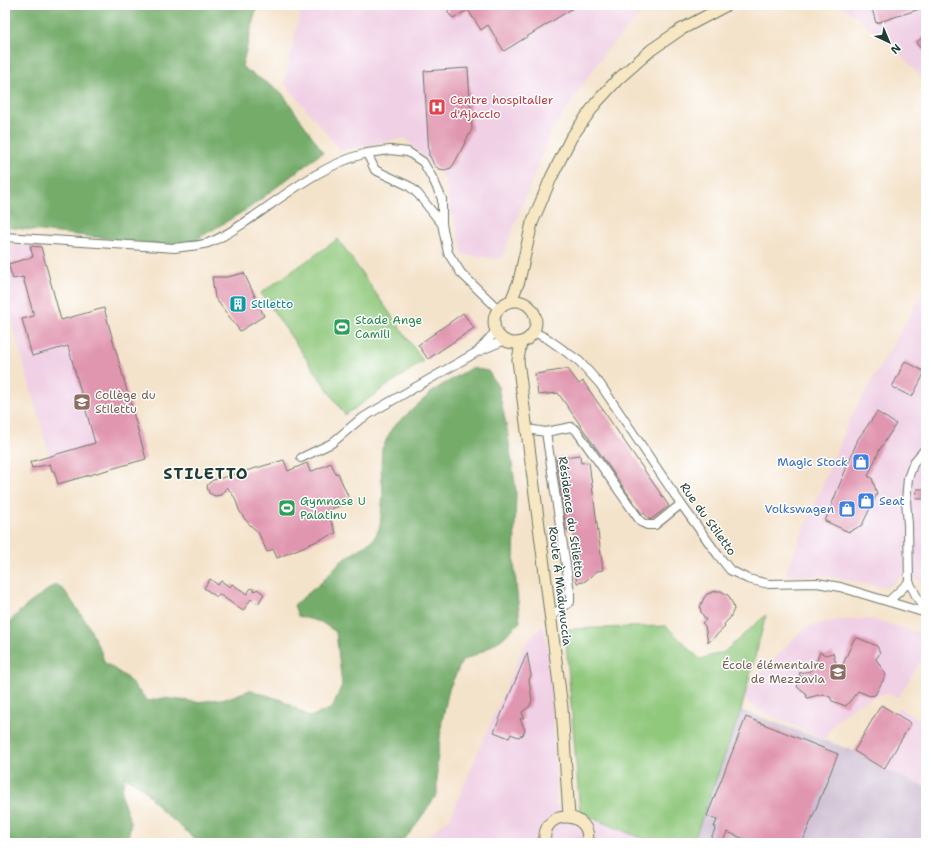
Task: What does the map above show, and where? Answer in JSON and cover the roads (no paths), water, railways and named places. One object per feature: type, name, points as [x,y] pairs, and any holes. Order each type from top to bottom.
[{"type":"main road","points":[[511,301],[519,281],[532,223],[551,178],[571,138],[596,103],[617,80],[651,50],[680,30],[727,5]]},
{"type":"main road","points":[[519,281],[524,302]]},
{"type":"main road","points":[[517,300],[524,302],[534,311],[536,325],[531,336],[512,341],[500,336],[496,331],[494,320],[498,309],[511,301],[517,300]]},
{"type":"main road","name":"Route À Madunuccia","points":[[512,341],[518,360],[551,616],[562,708],[569,816]]},
{"type":"main road","points":[[545,843],[544,837],[546,828],[552,821],[560,817],[569,816],[579,820],[586,828],[588,839],[587,843]]},
{"type":"street","points":[[5,237],[175,248],[203,244],[215,240],[234,229],[317,173],[338,162],[367,153],[390,150],[408,152],[423,162],[434,180],[442,199],[442,224],[448,253],[462,273],[498,309]]},
{"type":"street","points":[[367,153],[375,170],[409,186],[418,194],[442,224]]},
{"type":"street","points":[[477,352],[496,331]]},
{"type":"street","name":"Rue du Stiletto","points":[[534,332],[548,339],[579,362],[600,384],[681,504],[730,570],[748,579],[769,584],[817,583],[840,587],[925,612]]},
{"type":"street","points":[[301,458],[332,444],[358,421],[477,352],[512,341]]},
{"type":"street","points":[[527,429],[546,432],[571,427],[576,430],[641,522],[647,526],[655,525],[681,504]]},
{"type":"street","name":"Résidence du Stiletto","points":[[546,432],[570,592],[570,602],[551,616]]},
{"type":"street","points":[[925,612],[909,582],[906,501],[908,478],[914,462],[926,448]]},
{"type":"street","points":[[889,601],[909,582]]},
{"type":"place","name":"Centre hospitalier d'Ajaccio","points":[[437,107]]},
{"type":"place","name":"Stiletto","points":[[238,304]]},
{"type":"place","name":"Stade Ange Camili","points":[[342,327]]},
{"type":"place","name":"Collège du Stilettu","points":[[82,402]]},
{"type":"place","name":"Magic Stock","points":[[861,462]]},
{"type":"place","name":"Seat","points":[[866,501]]},
{"type":"place","name":"Gymnase U Palatinu","points":[[287,508]]},
{"type":"place","name":"Volkswagen","points":[[847,509]]},
{"type":"place","name":"École élémentaire de Mezzavia","points":[[838,672]]},
{"type":"district","name":"STILETTO","points":[[206,473]]}]
